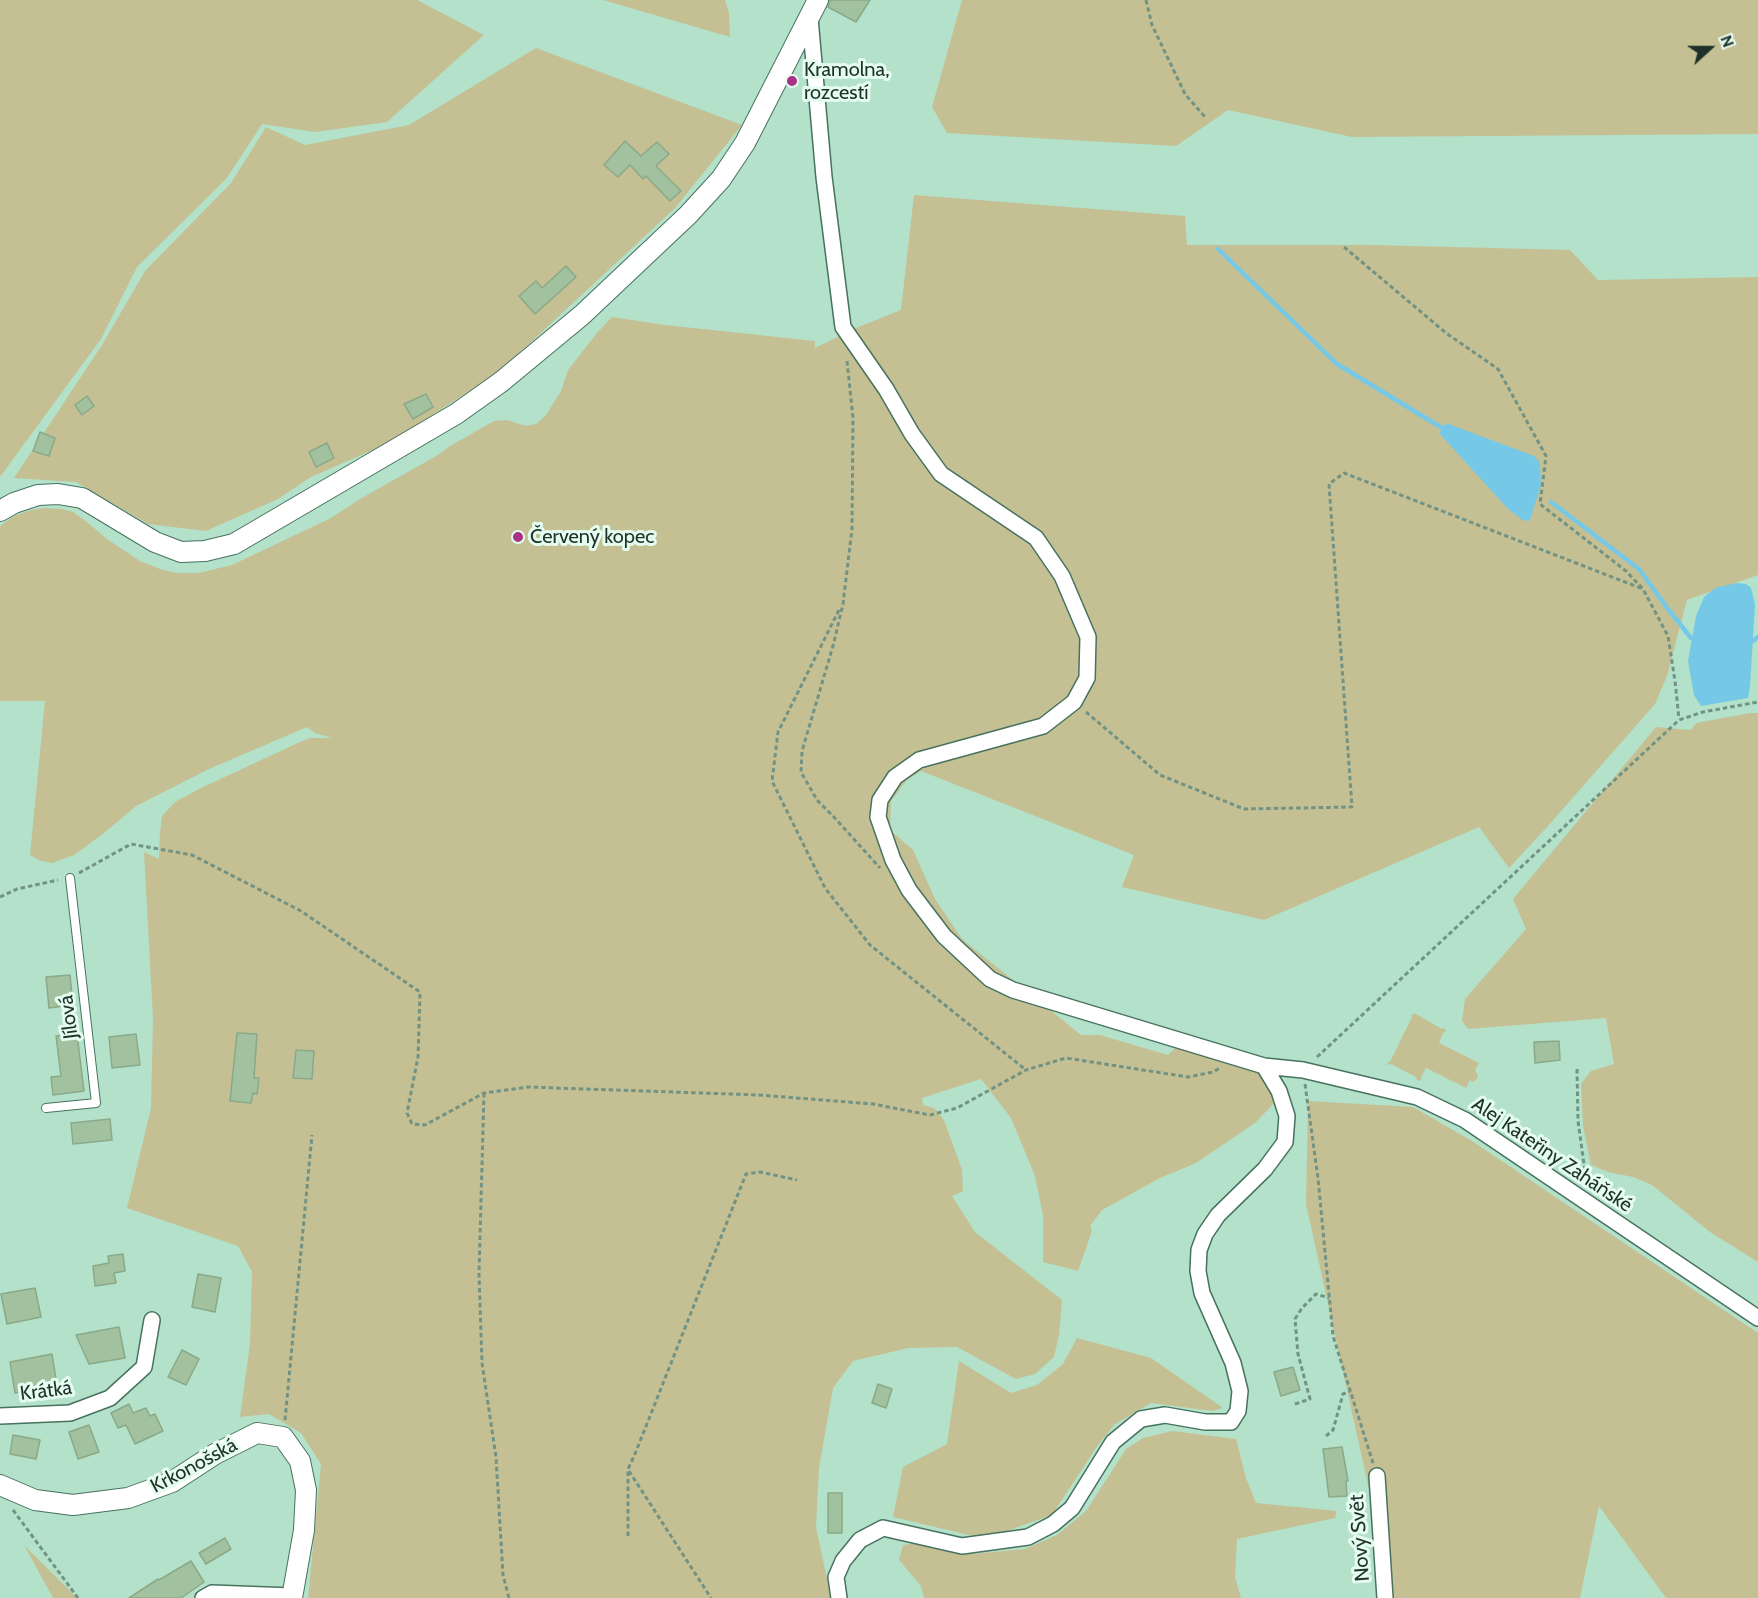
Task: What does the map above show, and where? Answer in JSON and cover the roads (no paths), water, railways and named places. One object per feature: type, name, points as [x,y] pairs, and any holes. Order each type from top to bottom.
[{"type":"street","points":[[0,511],[14,503],[38,495],[58,494],[82,498],[155,542],[181,552],[206,551],[234,544],[456,414],[501,382],[582,315],[688,215],[721,179],[745,142],[812,6]]},
{"type":"street","name":"Alej Kateřiny Zaháňské","points":[[812,6],[824,177],[843,327],[886,389],[912,434],[941,474],[1036,538],[1062,576],[1088,637],[1087,678],[1074,702],[1043,726],[919,760],[895,777],[880,800],[878,817],[893,860],[909,890],[944,936],[990,979],[1013,990],[1264,1066],[1303,1070],[1417,1097],[1465,1120],[1758,1318]]},
{"type":"street","points":[[839,1598],[836,1577],[843,1561],[861,1540],[883,1528],[962,1546],[1028,1537],[1053,1524],[1072,1508],[1113,1442],[1142,1419],[1165,1415],[1205,1422],[1231,1422],[1238,1411],[1240,1391],[1233,1363],[1202,1293],[1198,1271],[1199,1250],[1205,1234],[1218,1215],[1265,1169],[1285,1142],[1287,1116],[1279,1091],[1264,1066]]},
{"type":"street","name":"Krátká","points":[[0,1416],[70,1413],[110,1398],[144,1366],[152,1320]]},
{"type":"street","name":"Krkonošská","points":[[0,1485],[35,1500],[74,1505],[128,1498],[172,1482],[214,1454],[257,1433],[283,1437],[300,1461],[306,1490],[304,1530],[292,1597]]},
{"type":"street","name":"Nový Svět","points":[[1377,1476],[1385,1598]]},
{"type":"street","points":[[203,1598],[212,1593],[292,1597]]},
{"type":"lane","name":"Jílová","points":[[46,1108],[96,1103],[70,878]]},
{"type":"water","points":[[1446,423],[1534,456],[1540,463],[1541,485],[1530,520],[1524,521],[1508,509],[1439,433]]},
{"type":"water","points":[[1736,583],[1746,584],[1751,588],[1755,604],[1748,698],[1701,706],[1694,695],[1688,661],[1696,616],[1704,597],[1715,588]]},
{"type":"waterway","points":[[1218,249],[1337,364],[1447,431]]},
{"type":"waterway","points":[[1551,502],[1639,569],[1691,638],[1695,639]]},
{"type":"waterway","points":[[1747,642],[1758,637]]},
{"type":"place","name":"Kramolna, rozcestí","points":[[792,81]]},
{"type":"place","name":"Červený kopec","points":[[518,537]]}]
